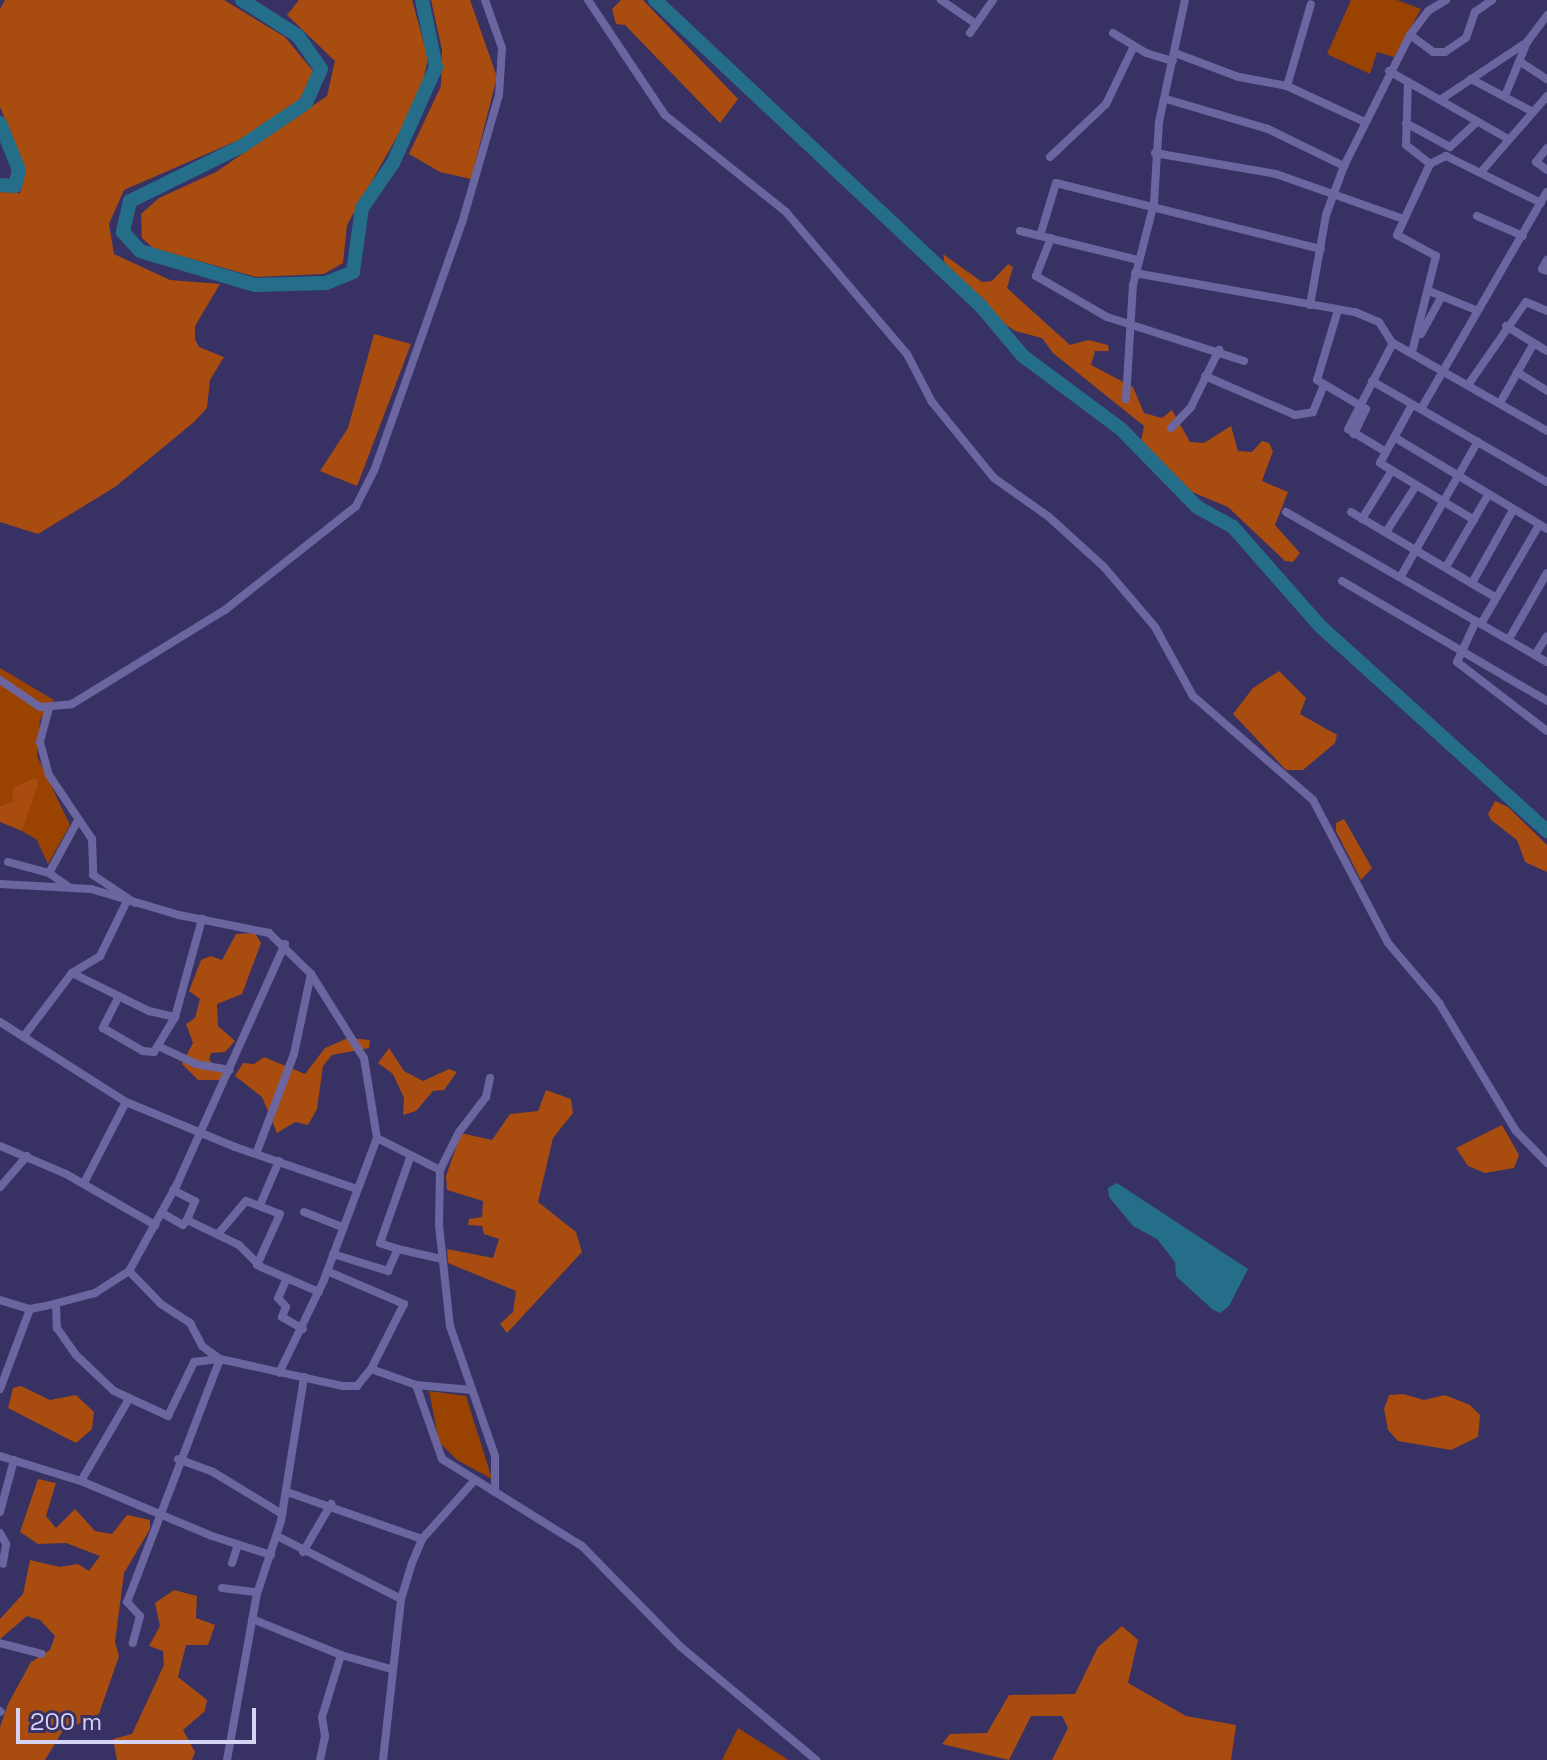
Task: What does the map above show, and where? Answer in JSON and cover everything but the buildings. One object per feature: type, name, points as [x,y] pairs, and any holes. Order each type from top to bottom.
[{"type":"street","points":[[0,680],[29,702],[49,708],[89,695],[225,610],[356,506],[374,471],[462,223],[499,95],[502,48],[485,0]]},
{"type":"street","points":[[588,0],[665,115],[786,212],[907,354],[932,402],[994,478],[1049,517],[1104,567],[1155,627],[1193,696],[1313,800],[1388,943],[1439,1003],[1516,1131],[1547,1163]]},
{"type":"street","points":[[941,0],[976,24]]},
{"type":"street","points":[[970,33],[993,0]]},
{"type":"street","points":[[1126,399],[1135,273],[1154,203],[1155,153],[1185,0]]},
{"type":"street","points":[[1310,305],[1321,249],[1344,166],[1389,71],[1410,35],[1428,11],[1446,0]]},
{"type":"street","points":[[1410,35],[1433,52],[1445,52],[1466,38],[1475,12],[1492,0]]},
{"type":"street","points":[[1287,86],[1311,4]]},
{"type":"street","points":[[1440,100],[1527,42],[1547,15]]},
{"type":"street","points":[[1537,32],[1547,38]]},
{"type":"street","points":[[1113,33],[1134,46],[1239,77],[1287,86],[1365,122]]},
{"type":"street","points":[[1505,96],[1522,63],[1527,42]]},
{"type":"street","points":[[1050,157],[1106,104],[1134,46]]},
{"type":"street","points":[[1522,63],[1547,79]]},
{"type":"street","points":[[1389,71],[1508,139]]},
{"type":"street","points":[[1471,79],[1533,112]]},
{"type":"street","points":[[1408,82],[1406,145],[1430,164]]},
{"type":"street","points":[[1481,172],[1547,96]]},
{"type":"street","points":[[1166,99],[1268,129],[1344,166]]},
{"type":"street","points":[[1413,350],[1435,255],[1398,237],[1401,218],[1430,164],[1446,156],[1450,147],[1477,122]]},
{"type":"street","points":[[1406,123],[1450,147]]},
{"type":"street","points":[[1547,148],[1536,162],[1547,170]]},
{"type":"street","points":[[1155,153],[1276,174],[1401,218]]},
{"type":"street","points":[[1446,156],[1541,203]]},
{"type":"street","points":[[1040,236],[1056,183],[1154,203],[1321,249]]},
{"type":"street","points":[[1474,520],[1380,463],[1394,437],[1442,369],[1547,192]]},
{"type":"street","points":[[1477,216],[1523,236]]},
{"type":"street","points":[[1020,231],[1138,260]]},
{"type":"street","points":[[1051,238],[1036,276],[1082,305],[1131,326],[1219,350],[1244,361]]},
{"type":"street","points":[[1547,260],[1542,269],[1547,271]]},
{"type":"street","points":[[1135,273],[1338,310],[1379,322],[1392,343],[1413,350],[1547,431]]},
{"type":"street","points":[[1429,291],[1476,310]]},
{"type":"street","points":[[1413,350],[1442,296]]},
{"type":"street","points":[[1468,385],[1506,326],[1528,301],[1547,311]]},
{"type":"street","points":[[1338,310],[1317,375],[1324,385],[1367,411],[1354,434],[1386,452]]},
{"type":"street","points":[[1506,326],[1547,351]]},
{"type":"street","points":[[1359,405],[1392,343]]},
{"type":"street","points":[[1500,403],[1534,343]]},
{"type":"street","points":[[1171,428],[1191,407],[1219,350]]},
{"type":"street","points":[[1517,372],[1547,391]]},
{"type":"street","points":[[1205,376],[1295,415],[1313,412],[1324,385]]},
{"type":"street","points":[[1372,381],[1547,482]]},
{"type":"street","points":[[1394,437],[1543,527],[1460,648],[1459,665],[1547,731]]},
{"type":"street","points":[[1401,576],[1414,548],[1478,441]]},
{"type":"street","points":[[1362,519],[1391,472]]},
{"type":"street","points":[[1386,532],[1416,486]]},
{"type":"street","points":[[1446,567],[1488,495]]},
{"type":"street","points":[[1472,583],[1513,510]]},
{"type":"street","points":[[1286,512],[1547,662]]},
{"type":"street","points":[[1351,512],[1495,597]]},
{"type":"street","points":[[1509,639],[1547,573]]},
{"type":"street","points":[[1342,581],[1547,701]]},
{"type":"street","points":[[1535,655],[1547,636]]},
{"type":"street","points":[[49,708],[40,753],[77,822],[92,839],[93,875],[131,902]]},
{"type":"street","points":[[49,873],[77,822]]},
{"type":"street","points":[[8,862],[49,873],[69,887]]},
{"type":"street","points":[[0,884],[69,887],[269,933],[285,944],[311,974],[364,1058],[377,1138],[319,1292],[279,1373]]},
{"type":"street","points":[[24,1036],[72,973],[100,956],[131,902]]},
{"type":"street","points":[[119,996],[104,1029],[143,1051],[154,1052],[175,1017],[202,919]]},
{"type":"street","points":[[0,1300],[30,1309],[56,1304],[95,1293],[129,1271],[173,1190],[285,944]]},
{"type":"street","points":[[72,973],[119,996],[175,1017]]},
{"type":"street","points":[[256,1154],[294,1054],[311,974]]},
{"type":"street","points":[[0,1022],[126,1102],[199,1133],[357,1189]]},
{"type":"street","points":[[158,1046],[196,1064],[229,1070]]},
{"type":"street","points":[[490,1078],[486,1097],[459,1132],[440,1170],[441,1259],[450,1326],[497,1466],[495,1492]]},
{"type":"street","points":[[84,1183],[126,1102]]},
{"type":"street","points":[[377,1138],[410,1158],[440,1170]]},
{"type":"street","points":[[0,1146],[84,1183],[155,1225]]},
{"type":"street","points":[[0,1187],[27,1156]]},
{"type":"street","points":[[410,1158],[380,1243],[441,1259]]},
{"type":"street","points":[[260,1205],[279,1161]]},
{"type":"street","points":[[162,1213],[183,1225],[187,1220],[195,1201],[173,1190]]},
{"type":"street","points":[[218,1234],[245,1201],[260,1205],[281,1217],[257,1265]]},
{"type":"street","points":[[304,1212],[342,1227]]},
{"type":"street","points":[[187,1220],[239,1245],[257,1265],[319,1292]]},
{"type":"street","points":[[333,1254],[390,1271],[398,1249]]},
{"type":"street","points":[[129,1271],[161,1304],[190,1323],[202,1346],[220,1359]]},
{"type":"street","points":[[56,1304],[57,1328],[68,1345],[105,1384],[129,1399],[171,1416],[194,1362],[220,1359],[350,1387],[371,1369],[404,1304],[327,1271]]},
{"type":"street","points":[[287,1278],[278,1298],[286,1307],[282,1317],[303,1329]]},
{"type":"street","points":[[0,1389],[30,1309]]},
{"type":"street","points":[[133,1643],[140,1616],[127,1602],[178,1459],[220,1359]]},
{"type":"street","points":[[371,1369],[416,1385],[472,1390]]},
{"type":"street","points":[[227,1760],[257,1592],[277,1536],[287,1492],[304,1377]]},
{"type":"street","points":[[416,1385],[438,1454],[476,1482],[582,1546],[692,1657],[816,1760]]},
{"type":"street","points":[[81,1481],[129,1399]]},
{"type":"street","points":[[0,1456],[81,1481],[238,1545],[271,1555]]},
{"type":"street","points":[[178,1459],[213,1472],[282,1514]]},
{"type":"street","points":[[0,1512],[14,1460]]},
{"type":"street","points":[[383,1760],[401,1599],[422,1539],[476,1482]]},
{"type":"street","points":[[287,1492],[331,1504],[422,1539]]},
{"type":"street","points":[[303,1552],[331,1504]]},
{"type":"street","points":[[0,1533],[6,1544],[3,1564]]},
{"type":"street","points":[[277,1536],[303,1552],[401,1599]]},
{"type":"street","points":[[232,1563],[238,1545]]},
{"type":"street","points":[[222,1588],[257,1592]]},
{"type":"street","points":[[252,1619],[341,1655],[391,1669]]},
{"type":"street","points":[[0,1643],[42,1654]]},
{"type":"street","points":[[320,1760],[325,1736],[322,1717],[341,1655]]},
{"type":"shaded area","points":[[5,0],[224,0],[285,37],[317,76],[294,106],[241,139],[124,190],[109,224],[114,254],[170,280],[220,284],[195,326],[195,339],[199,347],[224,357],[210,380],[207,408],[194,422],[115,487],[38,534],[0,522],[0,192],[20,193],[26,170],[0,107],[0,9]]},
{"type":"shaded area","points":[[299,0],[412,0],[428,58],[420,96],[347,225],[343,263],[324,274],[256,277],[153,248],[142,238],[141,214],[159,198],[216,172],[327,96],[335,61],[287,15]]},
{"type":"shaded area","points":[[431,0],[470,0],[497,77],[471,179],[440,172],[409,154],[441,86],[442,50]]},
{"type":"shaded area","points":[[621,0],[643,0],[738,99],[720,123],[625,25],[616,24],[612,9]]},
{"type":"shaded area","points":[[1351,0],[1397,0],[1421,9],[1394,57],[1377,52],[1370,74],[1327,54]]},
{"type":"shaded area","points":[[943,254],[982,282],[992,281],[1008,264],[1013,267],[1007,288],[1070,345],[1088,340],[1108,345],[1109,351],[1095,351],[1091,365],[1133,387],[1144,413],[1162,418],[1172,410],[1190,442],[1204,443],[1231,426],[1238,451],[1252,452],[1262,441],[1269,443],[1273,451],[1262,481],[1288,492],[1275,525],[1300,553],[1293,562],[1285,561],[1228,507],[1185,489],[1141,441],[1144,426],[1053,353],[1042,338],[1015,331],[996,318],[945,266]]},
{"type":"shaded area","points":[[374,334],[411,344],[357,486],[320,471],[348,428]]},
{"type":"shaded area","points":[[0,668],[54,700],[40,720],[37,756],[70,825],[48,864],[37,840],[22,831],[34,778],[14,788],[12,802],[0,806]]},
{"type":"shaded area","points":[[1279,671],[1306,698],[1300,714],[1337,735],[1335,743],[1303,770],[1286,770],[1233,714],[1253,688]]},
{"type":"shaded area","points":[[34,778],[39,781],[22,831],[0,822],[0,806],[12,802],[13,788]]},
{"type":"shaded area","points":[[1495,801],[1508,807],[1547,845],[1547,872],[1525,862],[1517,840],[1491,820],[1488,814]]},
{"type":"shaded area","points":[[1344,819],[1372,868],[1361,880],[1336,831],[1336,823]]},
{"type":"shaded area","points":[[255,933],[261,943],[242,994],[217,1004],[218,1026],[235,1041],[225,1052],[211,1053],[209,1060],[225,1073],[221,1080],[198,1080],[182,1064],[193,1043],[186,1024],[195,1018],[200,999],[189,991],[201,960],[211,956],[222,960],[236,934]]},
{"type":"shaded area","points":[[348,1038],[370,1040],[369,1048],[332,1055],[323,1066],[317,1109],[308,1125],[295,1122],[277,1133],[262,1097],[235,1076],[243,1063],[254,1064],[264,1057],[305,1074],[325,1048]]},
{"type":"shaded area","points":[[389,1048],[404,1071],[423,1081],[449,1069],[457,1072],[444,1090],[433,1091],[416,1111],[403,1115],[404,1098],[393,1074],[378,1063]]},
{"type":"shaded area","points":[[546,1090],[571,1099],[573,1113],[553,1138],[538,1202],[576,1232],[582,1252],[507,1333],[500,1324],[513,1312],[516,1291],[448,1263],[447,1249],[493,1258],[499,1239],[484,1234],[482,1226],[468,1225],[469,1219],[482,1217],[483,1201],[447,1190],[446,1176],[461,1133],[492,1140],[510,1114],[538,1111]]},
{"type":"shaded area","points":[[1502,1125],[1519,1155],[1514,1168],[1485,1173],[1468,1166],[1456,1148]]},
{"type":"shaded area","points":[[21,1386],[50,1400],[76,1395],[94,1412],[92,1429],[76,1443],[8,1408],[13,1388]]},
{"type":"shaded area","points":[[429,1391],[466,1396],[492,1479],[457,1460],[439,1442]]},
{"type":"shaded area","points":[[1403,1394],[1424,1400],[1445,1395],[1470,1405],[1480,1415],[1478,1437],[1451,1450],[1398,1441],[1388,1430],[1384,1409],[1389,1395]]},
{"type":"shaded area","points":[[38,1479],[56,1483],[46,1516],[56,1528],[75,1509],[95,1531],[112,1534],[127,1515],[150,1520],[150,1529],[124,1573],[115,1642],[119,1656],[99,1714],[62,1732],[45,1760],[0,1760],[0,1727],[8,1704],[31,1662],[50,1650],[55,1636],[40,1620],[27,1616],[0,1639],[0,1619],[23,1594],[30,1560],[60,1567],[78,1564],[89,1571],[100,1556],[66,1543],[38,1544],[20,1532]]},
{"type":"shaded area","points":[[174,1590],[197,1596],[196,1618],[215,1625],[208,1645],[186,1645],[178,1677],[207,1700],[205,1711],[183,1730],[195,1752],[192,1760],[117,1760],[113,1739],[132,1734],[164,1665],[163,1651],[149,1646],[160,1626],[155,1603]]},
{"type":"shaded area","points":[[1122,1626],[1138,1640],[1128,1683],[1186,1716],[1236,1725],[1231,1760],[1052,1760],[1068,1728],[1062,1716],[1031,1716],[1009,1760],[942,1744],[950,1734],[987,1733],[1009,1695],[1075,1694],[1098,1647]]},
{"type":"shaded area","points":[[738,1728],[784,1757],[788,1760],[722,1760]]},
{"type":"water","points":[[1117,1183],[1248,1269],[1229,1306],[1220,1313],[1212,1309],[1176,1276],[1175,1262],[1157,1239],[1133,1226],[1109,1197],[1108,1188]]},
{"type":"waterway","points":[[242,0],[298,36],[321,69],[306,103],[242,146],[130,201],[123,232],[140,251],[255,285],[326,283],[353,272],[362,208],[393,163],[436,67],[422,0]]},
{"type":"waterway","points":[[655,0],[980,305],[1023,356],[1121,429],[1197,507],[1233,527],[1320,626],[1547,831]]},
{"type":"waterway","points":[[0,123],[19,170],[15,186],[0,185]]}]
